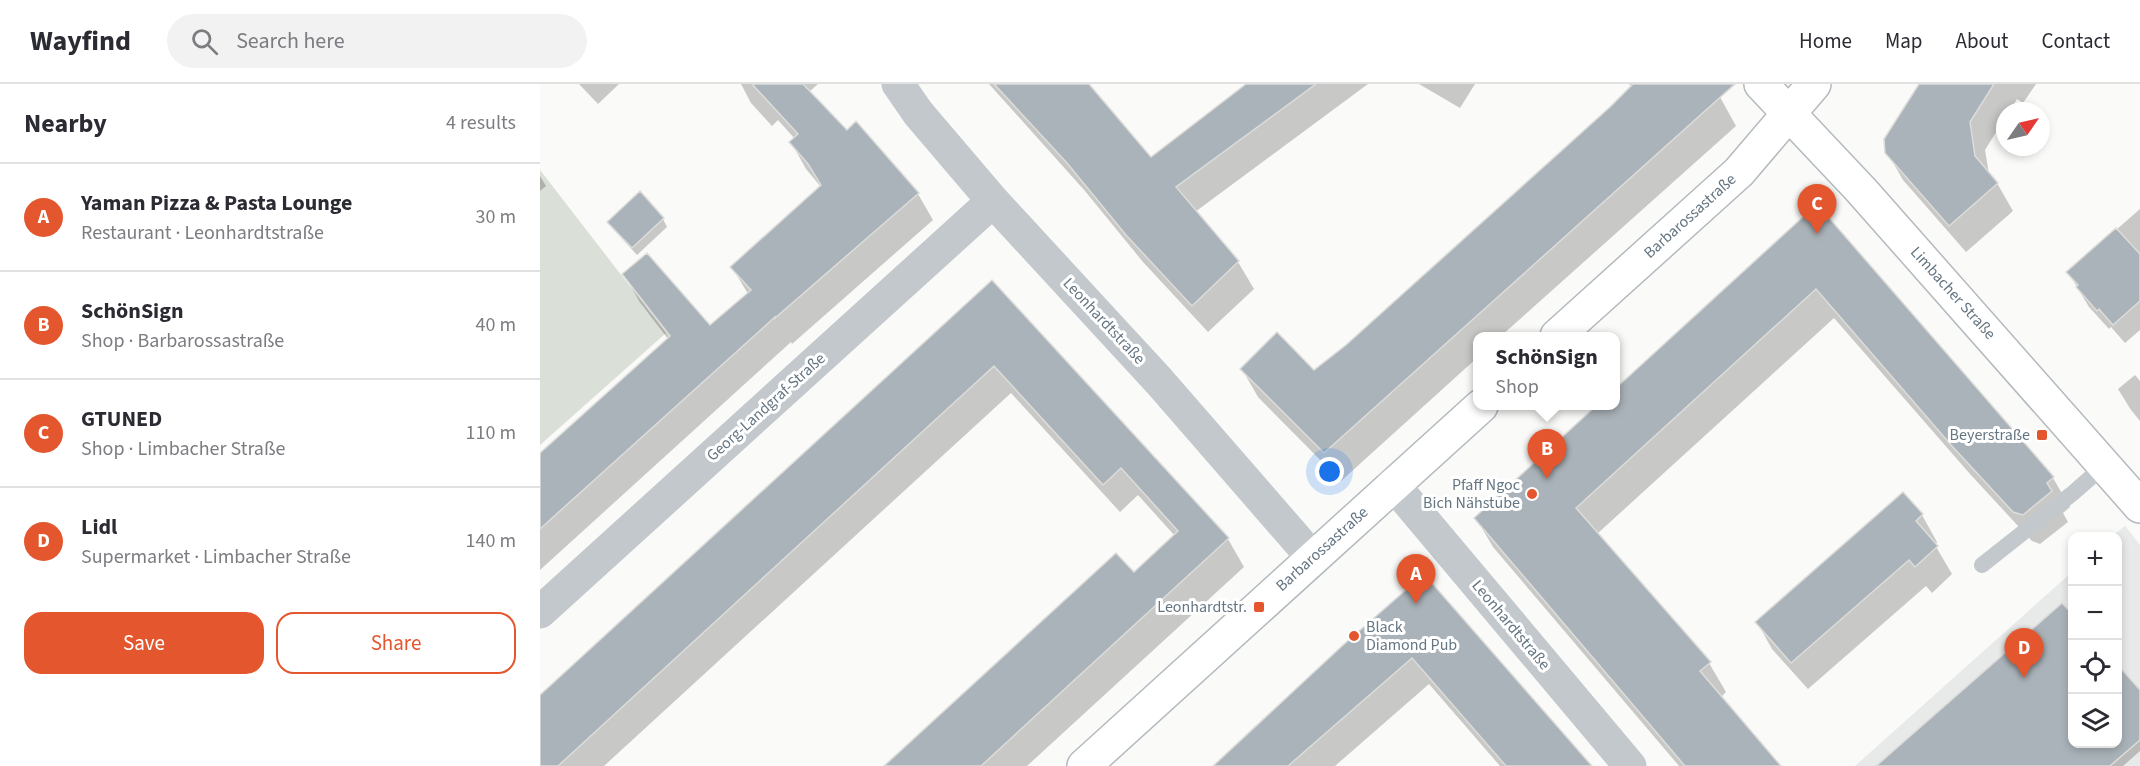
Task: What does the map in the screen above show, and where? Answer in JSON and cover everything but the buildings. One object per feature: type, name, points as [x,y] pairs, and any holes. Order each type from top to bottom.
[{"type":"street","name":"Leonhardtstraße","points":[[898,84],[918,112],[993,201],[1159,381],[1312,557]]},
{"type":"street","name":"Limbacher Straße","points":[[1761,84],[1861,190],[2140,506]]},
{"type":"street","points":[[1789,113],[1814,84]]},
{"type":"street","name":"Barbarossastraße","points":[[1561,332],[1739,172],[1789,113]]},
{"type":"street","name":"Georg-Landgraf-Straße","points":[[540,612],[993,201]]},
{"type":"street","name":"Barbarossastraße","points":[[1084,766],[1474,410]]},
{"type":"street","name":"Leonhardtstraße","points":[[1393,484],[1630,766]]},
{"type":"lane","points":[[1982,565],[2105,465]]},
{"type":"shaded area","points":[[540,170],[666,333],[540,445]]},
{"type":"shaded area","points":[[2125,526],[2140,545],[2140,766],[1855,766],[2068,576],[2068,748],[2122,748],[2122,532],[2117,532]]},
{"type":"place","name":"GTUNED","points":[[1817,234]]},
{"type":"place","name":"Beyerstraße","points":[[2042,435]]},
{"type":"place","name":"SchönSign","points":[[1547,479]]},
{"type":"place","name":"Pfaff Ngoc Bich Nähstube","points":[[1532,494]]},
{"type":"place","name":"Yaman Pizza & Pasta Lounge","points":[[1416,604]]},
{"type":"place","name":"Leonhardtstr.","points":[[1259,607]]},
{"type":"place","name":"Black Diamond Pub","points":[[1354,636]]},
{"type":"place","name":"Lidl","points":[[2024,678]]}]
